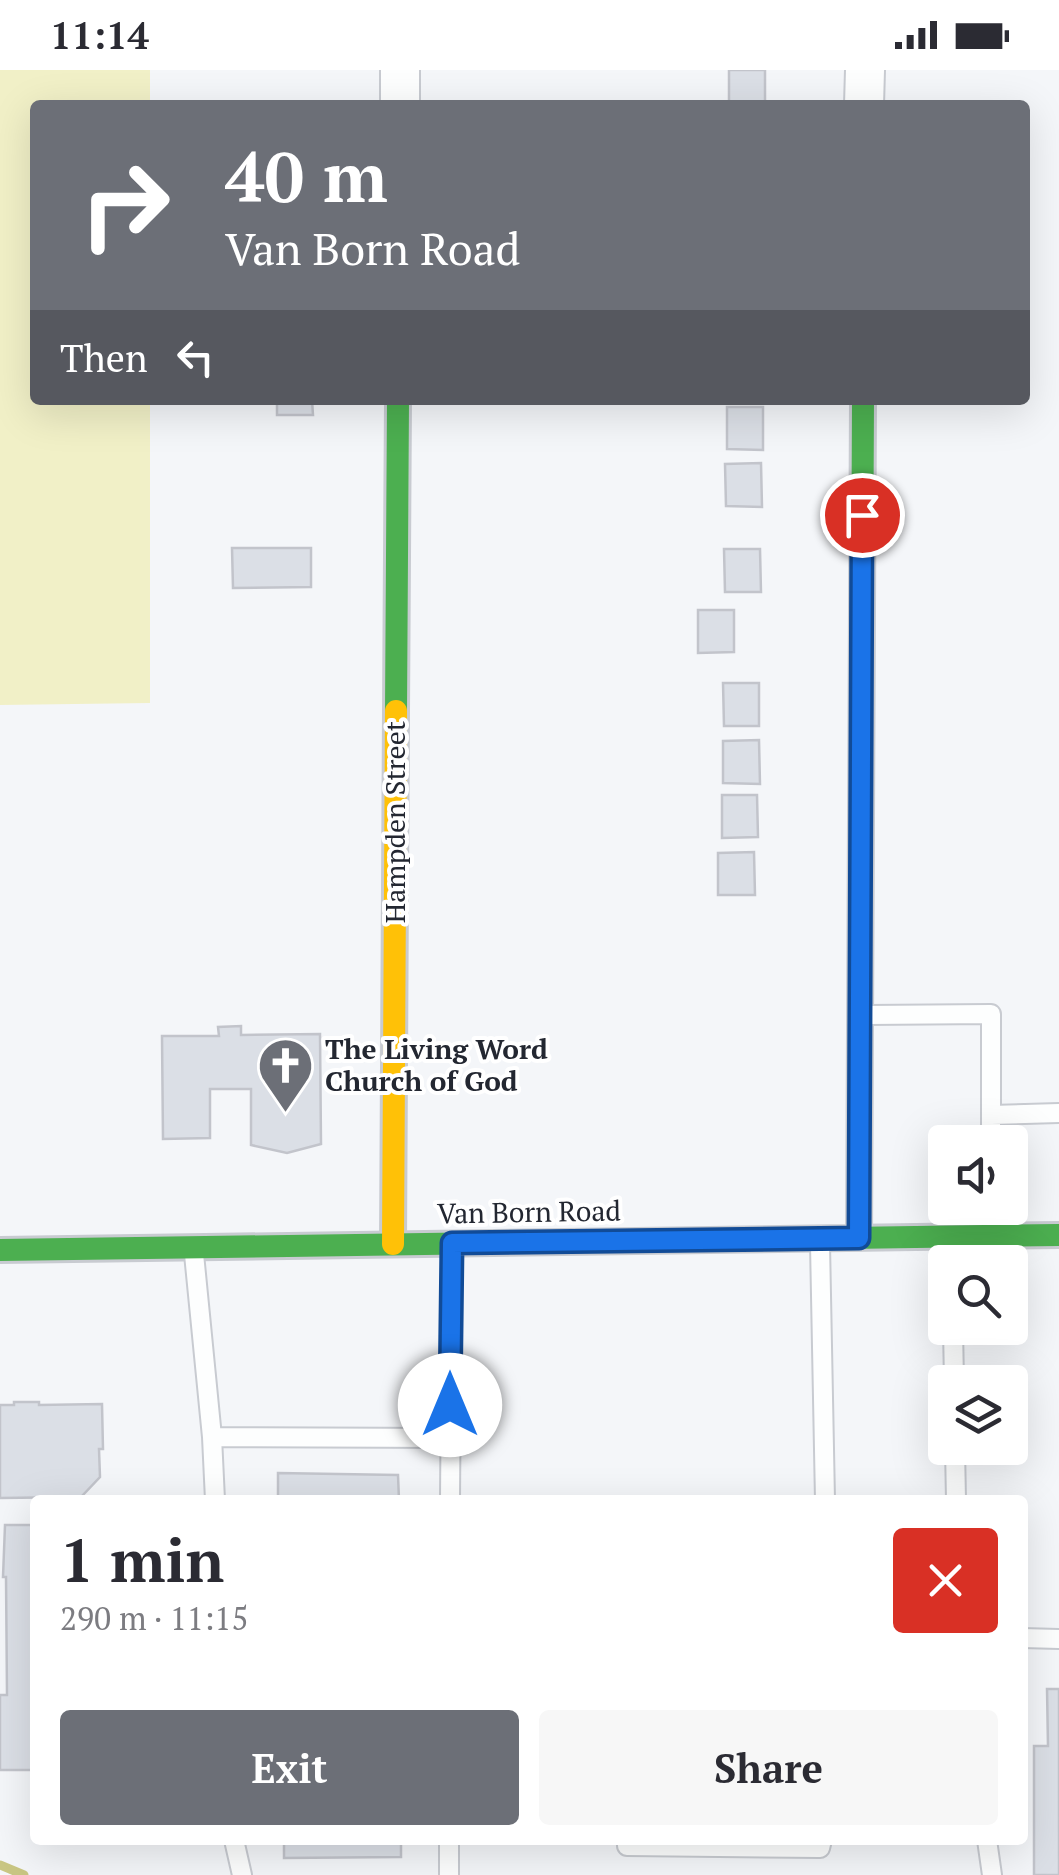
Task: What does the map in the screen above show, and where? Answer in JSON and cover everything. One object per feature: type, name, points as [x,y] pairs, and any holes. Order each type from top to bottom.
[{"type":"street","points":[[400,70],[400,100]]},
{"type":"street","points":[[864,70],[864,100]]},
{"type":"street","name":"Hampden Street","points":[[393,1244],[398,405]]},
{"type":"street","points":[[859,1238],[863,405]]},
{"type":"street","name":"Van Born Road","points":[[0,1250],[820,1238],[951,1243],[992,1229],[1059,1235]]},
{"type":"lane","points":[[860,1015],[991,1014],[991,1125]]},
{"type":"lane","points":[[991,1115],[1059,1114]]},
{"type":"lane","points":[[820,1238],[825,1495]]},
{"type":"lane","points":[[450,1495],[452,1243]]},
{"type":"lane","points":[[193,1247],[215,1495]]},
{"type":"lane","points":[[212,1438],[450,1438]]},
{"type":"lane","points":[[955,1465],[956,1495]]},
{"type":"lane","points":[[1028,1638],[1059,1638]]},
{"type":"lane","points":[[235,1845],[242,1875]]},
{"type":"lane","points":[[449,1845],[449,1875]]},
{"type":"lane","points":[[627,1845],[821,1845]]},
{"type":"lane","points":[[987,1845],[992,1875]]},
{"type":"green space","points":[[0,70],[150,70],[150,100],[30,100],[30,405],[150,405],[150,703],[0,705]]},
{"type":"building","points":[[729,70],[765,70],[765,100],[729,100]]},
{"type":"building","points":[[277,405],[312,405],[313,415],[277,415]]},
{"type":"building","points":[[727,407],[763,407],[763,450],[727,449]]},
{"type":"building","points":[[761,463],[762,507],[726,506],[725,464]]},
{"type":"building","points":[[232,548],[311,548],[311,587],[233,588]]},
{"type":"building","points":[[724,549],[760,549],[761,592],[725,592]]},
{"type":"building","points":[[698,610],[734,610],[734,652],[698,653]]},
{"type":"building","points":[[723,683],[759,683],[759,726],[724,726]]},
{"type":"building","points":[[759,740],[760,784],[723,783],[723,741]]},
{"type":"building","points":[[722,795],[757,795],[758,837],[722,838]]},
{"type":"building","points":[[754,852],[755,895],[718,895],[718,853]]},
{"type":"building","name":"The Living Word Church of God","points":[[241,1026],[241,1035],[320,1034],[321,1144],[287,1153],[251,1145],[251,1089],[210,1089],[210,1138],[163,1139],[162,1036],[219,1036],[218,1027]]},
{"type":"building","points":[[102,1404],[100,1477],[83,1495],[0,1498],[0,1405]]},
{"type":"building","points":[[278,1473],[398,1475],[399,1495],[278,1495]]},
{"type":"building","points":[[5,1525],[30,1525],[30,1770],[0,1770],[0,1695],[7,1695]]},
{"type":"building","points":[[1047,1689],[1059,1689],[1059,1875],[1034,1875],[1034,1746],[1048,1746]]},
{"type":"building","points":[[284,1845],[401,1845],[401,1857],[284,1858]]},
{"type":"waterway","points":[[0,1865],[24,1875]]},
{"type":"traffic: fast","points":[[396,711],[398,405]]},
{"type":"traffic: fast","points":[[859,1238],[863,405]]},
{"type":"traffic: fast","points":[[0,1250],[1059,1235]]},
{"type":"traffic: slow","points":[[393,1244],[396,711]]},
{"type":"place","name":"The Living Word Church of God","points":[[286,1114]]},
{"type":"route","points":[[450,1405],[452,1243],[859,1238],[862,515]]}]
